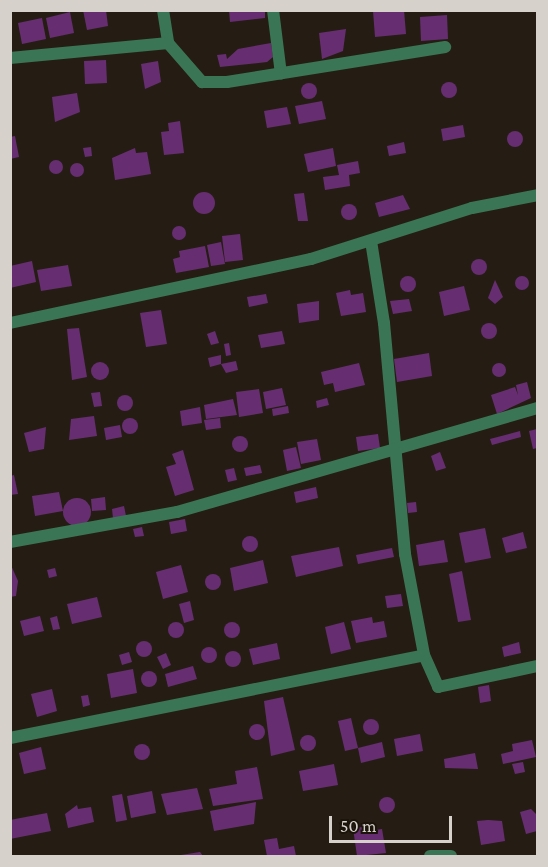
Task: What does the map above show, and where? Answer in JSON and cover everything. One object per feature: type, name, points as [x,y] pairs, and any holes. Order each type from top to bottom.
[{"type":"street","points":[[164,10],[168,43],[202,82],[281,74],[445,47]]},
{"type":"street","points":[[273,10],[281,74]]},
{"type":"street","points":[[10,58],[168,43]]},
{"type":"street","points":[[10,323],[311,259],[472,208],[537,195]]},
{"type":"street","points":[[371,241],[384,322],[394,453],[405,554],[424,656],[438,687],[537,666]]},
{"type":"street","points":[[10,542],[177,512],[394,453],[537,408]]},
{"type":"street","points":[[10,738],[424,656]]},
{"type":"street","points":[[430,856],[451,856]]},
{"type":"building","points":[[83,10],[106,10],[108,26],[87,30]]},
{"type":"building","points":[[229,10],[265,10],[265,18],[230,22]]},
{"type":"building","points":[[404,10],[406,34],[375,37],[373,11]]},
{"type":"building","points":[[70,12],[74,33],[50,38],[46,18]]},
{"type":"building","points":[[447,15],[448,39],[421,41],[420,17]]},
{"type":"building","points":[[42,18],[46,39],[22,44],[18,23]]},
{"type":"building","points":[[346,29],[343,51],[322,59],[319,33]]},
{"type":"building","points":[[271,43],[273,57],[267,62],[220,67],[217,55],[226,54],[227,59],[238,49]]},
{"type":"building","points":[[106,60],[107,83],[85,84],[84,61]]},
{"type":"building","points":[[158,61],[161,82],[145,89],[141,64]]},
{"type":"building","points":[[449,82],[457,90],[449,98],[441,90]]},
{"type":"building","points":[[309,83],[317,91],[309,99],[301,91]]},
{"type":"building","points":[[77,93],[80,112],[55,122],[52,97]]},
{"type":"building","points":[[322,101],[326,119],[299,124],[295,106]]},
{"type":"building","points":[[287,107],[291,124],[267,128],[264,111]]},
{"type":"building","points":[[180,121],[184,153],[164,155],[161,132],[169,131],[168,123]]},
{"type":"building","points":[[463,125],[465,137],[443,141],[441,129]]},
{"type":"building","points":[[512,131],[518,131],[523,139],[521,145],[512,147],[507,142],[507,136]]},
{"type":"building","points":[[15,136],[19,157],[10,159],[10,137]]},
{"type":"building","points":[[404,142],[406,153],[389,156],[387,146]]},
{"type":"building","points":[[91,147],[92,156],[85,157],[83,148]]},
{"type":"building","points":[[135,148],[136,153],[147,152],[151,174],[115,180],[112,158]]},
{"type":"building","points":[[333,148],[336,166],[308,172],[304,154]]},
{"type":"building","points":[[53,160],[59,160],[63,167],[59,174],[53,174],[49,170],[49,164]]},
{"type":"building","points":[[358,161],[360,173],[349,175],[350,186],[325,190],[323,177],[339,175],[337,165]]},
{"type":"building","points":[[77,163],[82,165],[84,170],[82,175],[77,177],[72,175],[70,170],[72,165]]},
{"type":"building","points":[[204,192],[212,195],[215,203],[212,211],[204,214],[196,211],[193,203],[196,195]]},
{"type":"building","points":[[304,193],[308,221],[298,221],[294,194]]},
{"type":"building","points":[[403,195],[410,209],[379,217],[375,203]]},
{"type":"building","points":[[346,204],[352,204],[357,212],[355,218],[346,220],[341,215],[341,209]]},
{"type":"building","points":[[176,226],[182,226],[186,233],[182,240],[176,240],[172,236],[172,230]]},
{"type":"building","points":[[240,234],[243,260],[225,262],[222,236]]},
{"type":"building","points":[[221,242],[225,264],[211,266],[207,245]]},
{"type":"building","points":[[205,246],[209,267],[176,273],[173,259],[180,257],[179,251]]},
{"type":"building","points":[[476,259],[482,259],[487,267],[485,273],[476,275],[471,270],[471,264]]},
{"type":"building","points":[[32,261],[36,282],[10,288],[10,266]]},
{"type":"building","points":[[68,265],[72,286],[41,291],[37,270]]},
{"type":"building","points":[[405,276],[411,276],[416,284],[414,290],[405,292],[400,287],[400,281]]},
{"type":"building","points":[[522,276],[527,278],[529,283],[527,288],[522,290],[517,288],[515,283],[517,278]]},
{"type":"building","points":[[495,280],[503,297],[495,304],[488,298]]},
{"type":"building","points":[[464,286],[470,310],[444,316],[439,292]]},
{"type":"building","points":[[350,290],[351,295],[363,293],[366,312],[341,316],[336,293]]},
{"type":"building","points":[[266,294],[268,303],[249,307],[247,297]]},
{"type":"building","points":[[409,299],[412,311],[393,314],[390,301]]},
{"type":"building","points":[[319,301],[319,320],[299,323],[297,304]]},
{"type":"building","points":[[161,310],[167,344],[146,347],[140,313]]},
{"type":"building","points":[[489,323],[497,331],[489,339],[481,331]]},
{"type":"building","points":[[79,328],[87,377],[72,380],[67,329]]},
{"type":"building","points":[[215,331],[219,343],[211,345],[207,334]]},
{"type":"building","points":[[282,331],[285,344],[261,348],[258,335]]},
{"type":"building","points":[[229,343],[231,355],[226,356],[224,344]]},
{"type":"building","points":[[429,353],[432,376],[397,382],[394,359]]},
{"type":"building","points":[[221,355],[221,364],[210,367],[208,358]]},
{"type":"building","points":[[236,361],[238,370],[226,373],[221,364]]},
{"type":"building","points":[[100,362],[106,365],[109,371],[106,377],[100,380],[94,377],[91,371],[94,365]]},
{"type":"building","points":[[359,363],[365,385],[335,392],[333,383],[324,385],[321,372]]},
{"type":"building","points":[[499,363],[504,365],[506,370],[504,375],[499,377],[494,375],[492,370],[494,365]]},
{"type":"building","points":[[527,382],[531,398],[497,414],[491,395],[515,387],[518,395],[516,385]]},
{"type":"building","points":[[282,388],[286,405],[266,409],[263,392]]},
{"type":"building","points":[[259,389],[263,413],[239,417],[236,392]]},
{"type":"building","points":[[100,392],[102,406],[94,407],[91,393]]},
{"type":"building","points":[[122,395],[128,395],[133,403],[131,409],[122,411],[117,406],[117,400]]},
{"type":"building","points":[[327,398],[329,405],[317,408],[316,401]]},
{"type":"building","points":[[233,399],[237,415],[206,419],[204,405]]},
{"type":"building","points":[[288,406],[289,413],[273,416],[272,409]]},
{"type":"building","points":[[200,407],[202,423],[182,426],[180,411]]},
{"type":"building","points":[[94,416],[97,436],[69,440],[71,419]]},
{"type":"building","points":[[127,418],[133,418],[138,426],[136,432],[127,434],[122,429],[122,423]]},
{"type":"building","points":[[220,418],[221,428],[206,430],[204,420]]},
{"type":"building","points":[[120,425],[122,437],[106,440],[104,428]]},
{"type":"building","points":[[46,427],[44,449],[29,452],[24,433]]},
{"type":"building","points":[[537,429],[537,448],[533,449],[529,431]]},
{"type":"building","points":[[520,431],[521,437],[492,445],[490,439]]},
{"type":"building","points":[[378,434],[380,448],[358,451],[356,437]]},
{"type":"building","points":[[237,436],[243,436],[248,444],[246,450],[237,452],[232,447],[232,441]]},
{"type":"building","points":[[317,439],[321,460],[301,464],[297,442]]},
{"type":"building","points":[[296,447],[301,468],[287,471],[283,450]]},
{"type":"building","points":[[183,450],[194,490],[175,496],[166,467],[176,464],[172,454]]},
{"type":"building","points":[[440,452],[446,468],[436,471],[431,456]]},
{"type":"building","points":[[260,465],[262,473],[246,476],[244,468]]},
{"type":"building","points":[[234,468],[237,480],[228,482],[225,470]]},
{"type":"building","points":[[14,475],[18,494],[10,495],[10,476]]},
{"type":"building","points":[[316,487],[318,498],[296,503],[294,492]]},
{"type":"building","points":[[59,492],[63,511],[35,516],[32,496]]},
{"type":"building","points":[[105,497],[106,510],[92,511],[91,499]]},
{"type":"building","points":[[77,498],[87,502],[91,512],[87,522],[77,526],[67,522],[63,512],[67,502]]},
{"type":"building","points":[[416,502],[417,512],[408,513],[407,503]]},
{"type":"building","points":[[124,506],[126,516],[113,518],[112,509]]},
{"type":"building","points":[[185,519],[187,531],[171,534],[169,522]]},
{"type":"building","points":[[142,527],[144,536],[135,537],[133,529]]},
{"type":"building","points":[[485,528],[491,558],[465,563],[459,533]]},
{"type":"building","points":[[523,532],[527,548],[506,553],[502,538]]},
{"type":"building","points":[[247,536],[253,536],[258,544],[256,550],[247,552],[242,547],[242,541]]},
{"type":"building","points":[[444,540],[448,562],[419,566],[416,545]]},
{"type":"building","points":[[339,547],[343,566],[296,577],[291,556]]},
{"type":"building","points":[[392,548],[394,557],[358,564],[356,555]]},
{"type":"building","points":[[263,560],[268,583],[234,591],[230,568]]},
{"type":"building","points":[[10,563],[18,581],[16,596],[10,597]]},
{"type":"building","points":[[181,565],[188,592],[163,599],[156,572]]},
{"type":"building","points":[[55,568],[57,576],[49,578],[47,570]]},
{"type":"building","points":[[462,571],[471,620],[458,622],[449,574]]},
{"type":"building","points":[[210,574],[216,574],[221,582],[219,588],[210,590],[205,585],[205,579]]},
{"type":"building","points":[[401,594],[403,606],[387,608],[385,596]]},
{"type":"building","points":[[97,597],[102,617],[72,624],[67,604]]},
{"type":"building","points":[[190,601],[194,620],[184,623],[179,604]]},
{"type":"building","points":[[40,616],[44,631],[24,636],[20,621]]},
{"type":"building","points":[[57,616],[60,629],[53,630],[50,618]]},
{"type":"building","points":[[372,617],[373,623],[384,621],[387,637],[356,643],[351,621]]},
{"type":"building","points":[[173,622],[179,622],[184,630],[182,636],[173,638],[168,633],[168,627]]},
{"type":"building","points":[[229,622],[235,622],[240,630],[238,636],[229,638],[224,633],[224,627]]},
{"type":"building","points":[[344,622],[351,649],[331,654],[325,627]]},
{"type":"building","points":[[144,641],[150,643],[152,649],[150,655],[144,657],[138,655],[136,649],[138,643]]},
{"type":"building","points":[[519,642],[521,653],[504,657],[502,647]]},
{"type":"building","points":[[277,643],[280,659],[253,665],[249,649]]},
{"type":"building","points":[[209,647],[215,649],[217,655],[215,661],[209,663],[203,661],[201,655],[203,649]]},
{"type":"building","points":[[230,651],[236,651],[241,659],[239,665],[230,667],[225,662],[225,656]]},
{"type":"building","points":[[129,652],[132,662],[122,665],[119,655]]},
{"type":"building","points":[[166,653],[171,665],[163,669],[157,657]]},
{"type":"building","points":[[193,666],[197,679],[168,687],[165,674]]},
{"type":"building","points":[[133,669],[137,693],[111,698],[107,674]]},
{"type":"building","points":[[146,671],[152,671],[157,679],[155,685],[146,687],[141,682],[141,676]]},
{"type":"building","points":[[489,685],[491,701],[480,703],[478,687]]},
{"type":"building","points":[[52,689],[57,711],[37,717],[31,694]]},
{"type":"building","points":[[88,695],[90,705],[83,707],[81,696]]},
{"type":"building","points":[[283,697],[295,750],[271,756],[264,701]]},
{"type":"building","points":[[351,718],[358,748],[345,751],[338,721]]},
{"type":"building","points":[[368,719],[374,719],[379,727],[377,733],[368,735],[363,730],[363,724]]},
{"type":"building","points":[[254,724],[260,724],[265,732],[263,738],[254,740],[249,735],[249,729]]},
{"type":"building","points":[[420,734],[423,751],[397,756],[394,739]]},
{"type":"building","points":[[305,735],[311,735],[316,743],[314,749],[305,751],[300,746],[300,740]]},
{"type":"building","points":[[532,740],[536,757],[503,764],[501,754],[513,751],[512,744]]},
{"type":"building","points":[[382,742],[385,757],[361,763],[358,748]]},
{"type":"building","points":[[139,744],[145,744],[150,752],[148,758],[139,760],[134,755],[134,749]]},
{"type":"building","points":[[41,747],[46,769],[24,774],[19,753]]},
{"type":"building","points":[[475,753],[478,769],[445,768],[444,759]]},
{"type":"building","points":[[523,762],[525,772],[515,774],[512,764]]},
{"type":"building","points":[[334,764],[338,785],[303,791],[299,771]]},
{"type":"building","points":[[257,767],[263,799],[213,806],[209,789],[237,784],[235,771]]},
{"type":"building","points":[[197,788],[203,809],[167,815],[161,794]]},
{"type":"building","points":[[152,791],[156,813],[131,818],[127,796]]},
{"type":"building","points":[[122,794],[127,820],[116,822],[112,796]]},
{"type":"building","points":[[384,797],[390,797],[395,805],[393,811],[384,813],[379,808],[379,802]]},
{"type":"building","points":[[256,802],[254,824],[214,831],[210,811]]},
{"type":"building","points":[[77,805],[78,809],[91,807],[94,822],[68,828],[65,814]]},
{"type":"building","points":[[531,809],[537,815],[537,831],[526,834],[520,812]]},
{"type":"building","points":[[47,813],[51,831],[10,839],[10,820]]},
{"type":"building","points":[[477,821],[502,821],[505,841],[481,845]]},
{"type":"building","points":[[362,827],[363,832],[382,829],[386,853],[357,856],[353,828]]},
{"type":"building","points":[[277,838],[279,849],[294,846],[296,856],[267,856],[264,840]]},
{"type":"building","points":[[200,852],[203,856],[181,856],[181,855]]}]
